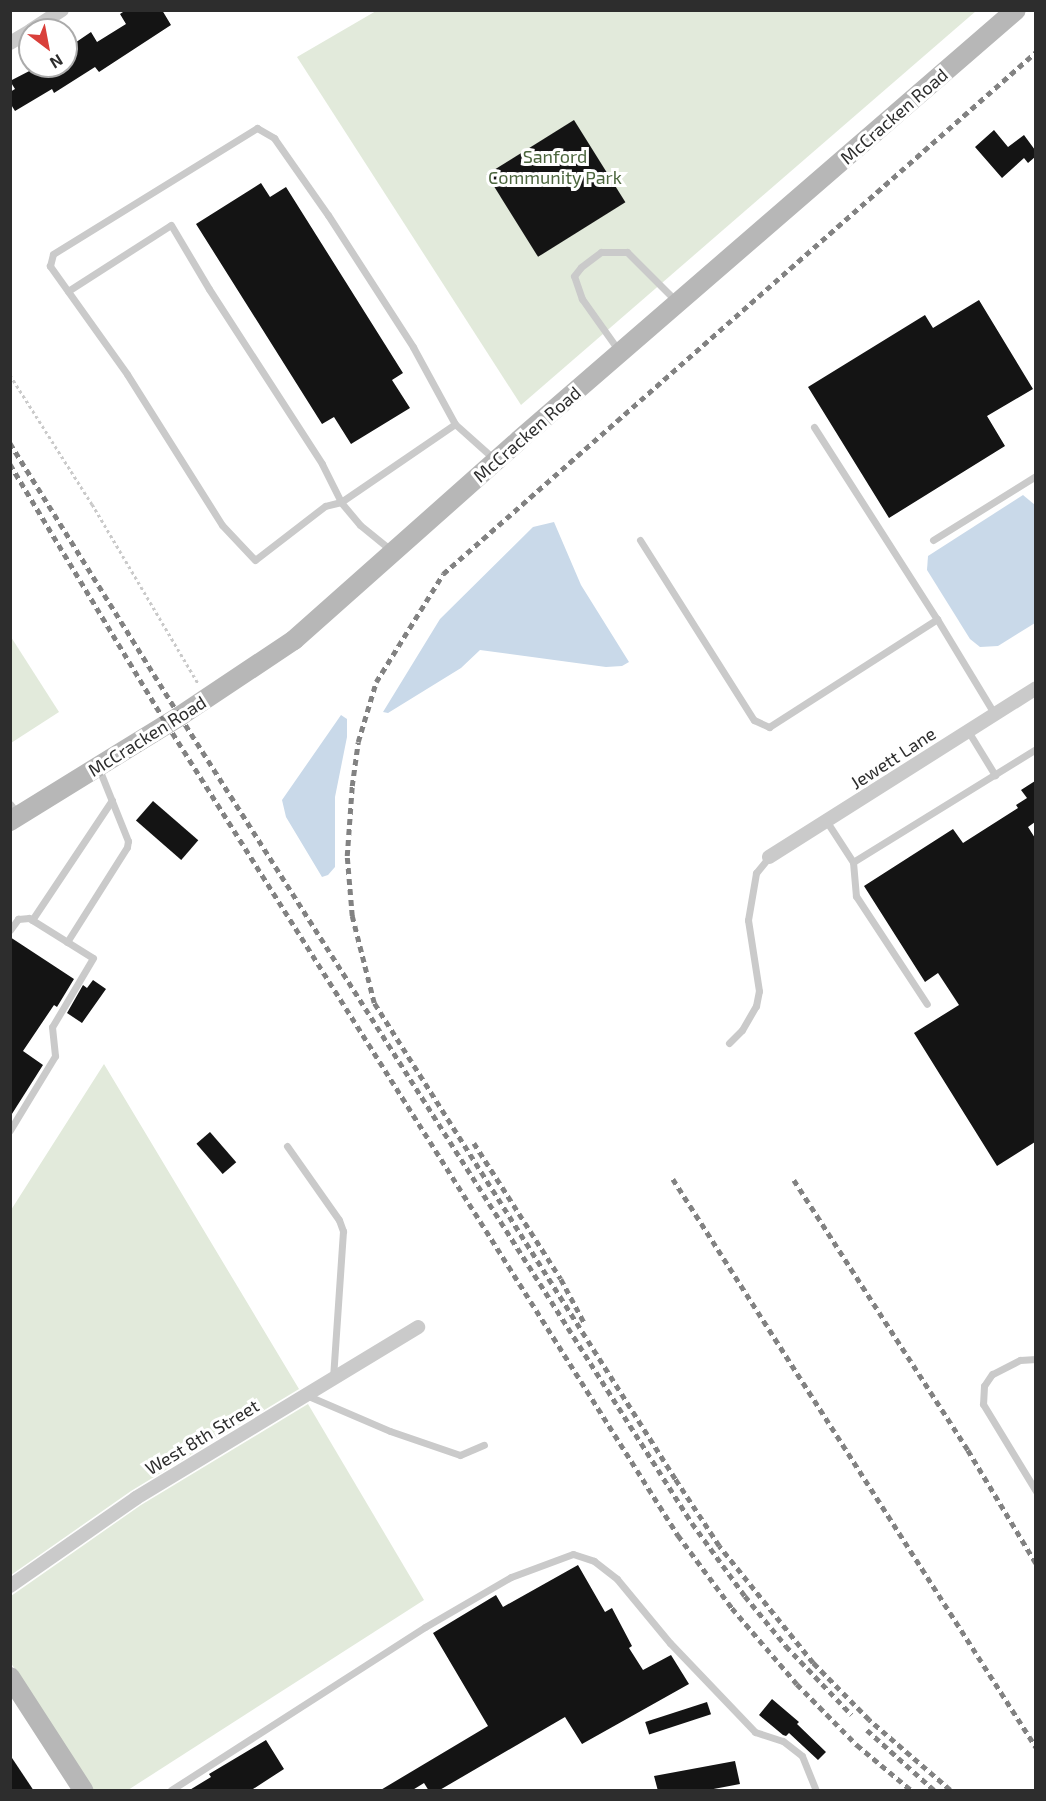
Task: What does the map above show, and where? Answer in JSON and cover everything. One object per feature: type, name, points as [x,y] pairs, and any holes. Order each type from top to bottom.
[{"type":"street","points":[[49,18],[62,10]]},
{"type":"street","name":"McCracken Road","points":[[13,814],[98,767],[205,700],[294,640],[496,460],[1016,10]]},
{"type":"street","name":"Jewett Lane","points":[[769,857],[1035,688]]},
{"type":"street","name":"West 8th Street","points":[[10,1586],[136,1498],[418,1327]]},
{"type":"street","points":[[10,1677],[83,1791]]},
{"type":"lane","points":[[455,424],[341,502],[325,506],[255,560],[222,525],[127,374],[50,266],[53,254],[257,128],[274,138],[328,215],[413,347],[455,424],[496,460]]},
{"type":"lane","points":[[68,291],[171,225],[209,289],[322,464],[341,502],[360,525],[394,552]]},
{"type":"lane","points":[[620,352],[582,299],[574,276],[580,267],[601,252],[627,252],[678,303]]},
{"type":"lane","points":[[814,427],[937,619],[994,713]]},
{"type":"lane","points":[[933,540],[1035,476]]},
{"type":"lane","points":[[640,540],[754,720],[769,727],[937,619]]},
{"type":"lane","points":[[968,731],[995,775]]},
{"type":"lane","points":[[854,862],[1035,749]]},
{"type":"lane","points":[[67,942],[127,847],[128,841],[98,767]]},
{"type":"lane","points":[[32,920],[112,800]]},
{"type":"lane","points":[[827,822],[854,862],[856,896],[927,1004]]},
{"type":"lane","points":[[729,1043],[742,1030],[756,1006],[759,991],[748,920],[756,873],[769,857]]},
{"type":"lane","points":[[10,930],[18,919],[24,917],[93,958],[52,1027],[55,1056],[10,1130]]},
{"type":"lane","points":[[287,1146],[339,1221],[343,1231],[333,1378]]},
{"type":"lane","points":[[1035,1359],[1020,1360],[992,1374],[984,1386],[983,1404],[1035,1491]]},
{"type":"lane","points":[[306,1395],[390,1431],[460,1455],[484,1445]]},
{"type":"lane","points":[[171,1791],[425,1627],[511,1577],[573,1554],[594,1561],[617,1580],[670,1642],[755,1732],[783,1741],[802,1756],[816,1791]]},
{"type":"path","points":[[10,375],[189,663],[205,700]]},
{"type":"green space","name":"Sanford Community Park","points":[[376,11],[976,11],[521,405],[297,57]]},
{"type":"green space","points":[[11,637],[59,712],[10,743]]},
{"type":"green space","points":[[104,1064],[299,1389],[131,1491],[11,1575],[11,1210]]},
{"type":"green space","points":[[308,1404],[424,1600],[128,1790],[92,1790],[11,1663],[11,1596],[141,1505]]},
{"type":"water","points":[[1023,495],[1035,505],[1035,623],[998,646],[980,647],[970,639],[927,570],[928,556]]},
{"type":"water","points":[[554,522],[581,585],[629,662],[622,666],[606,667],[480,650],[461,668],[388,713],[383,712],[440,619],[533,527]]},
{"type":"water","points":[[341,715],[347,719],[347,737],[335,797],[335,867],[328,875],[322,877],[286,817],[282,800]]},
{"type":"building","points":[[126,10],[162,10],[171,25],[99,72],[95,67],[78,78],[78,41],[91,32],[97,42],[126,24],[120,14]]},
{"type":"building","points":[[18,77],[78,78],[54,93],[52,89],[15,111],[10,103],[10,92],[15,89],[10,81]]},
{"type":"building","points":[[574,120],[625,202],[538,257],[487,175]]},
{"type":"building","points":[[994,130],[1008,147],[1024,135],[1035,150],[1035,157],[1028,163],[1024,158],[1002,178],[975,147]]},
{"type":"building","points":[[261,183],[270,197],[286,187],[403,373],[392,380],[410,408],[351,444],[334,417],[322,424],[196,224]]},
{"type":"building","points":[[979,300],[1033,389],[987,416],[1005,446],[889,518],[808,387],[925,315],[933,328]]},
{"type":"building","points":[[1035,781],[1035,822],[1028,827],[1035,838],[1035,1142],[997,1166],[914,1033],[959,1005],[938,973],[925,982],[864,886],[953,829],[963,843],[1018,808],[1016,805],[1027,798],[1021,790]]},
{"type":"building","points":[[153,801],[198,840],[181,860],[136,821]]},
{"type":"building","points":[[10,937],[74,979],[57,1007],[54,1005],[23,1051],[43,1065],[10,1117]]},
{"type":"building","points":[[93,980],[106,989],[82,1023],[67,1013],[83,985],[87,988]]},
{"type":"building","points":[[210,1132],[236,1162],[223,1174],[196,1144]]},
{"type":"building","points":[[578,1565],[605,1612],[612,1608],[632,1646],[629,1648],[643,1670],[671,1655],[689,1684],[582,1744],[565,1717],[438,1791],[429,1791],[424,1783],[411,1791],[379,1791],[488,1726],[433,1633],[496,1595],[503,1607]]},
{"type":"building","points":[[772,1699],[799,1722],[797,1724],[826,1752],[818,1760],[789,1733],[786,1736],[783,1735],[759,1715]]},
{"type":"building","points":[[707,1702],[711,1714],[649,1734],[645,1722]]},
{"type":"building","points":[[266,1740],[284,1769],[250,1791],[188,1791],[211,1777],[209,1774]]},
{"type":"building","points":[[10,1755],[34,1791],[10,1791]]},
{"type":"building","points":[[735,1761],[740,1784],[703,1791],[658,1791],[654,1776]]},
{"type":"railway","points":[[950,1790],[869,1720],[813,1663],[719,1546],[675,1479],[374,1003],[352,916],[347,856],[358,742],[376,682],[443,574],[1036,52]]},
{"type":"railway","points":[[10,443],[180,716],[692,1523],[745,1596],[786,1646],[852,1715]]},
{"type":"railway","points":[[10,464],[167,724],[678,1535],[732,1608],[797,1684],[857,1745],[911,1790]]},
{"type":"railway","points":[[474,1143],[561,1279],[584,1322]]},
{"type":"railway","points":[[673,1179],[1036,1747]]},
{"type":"railway","points":[[794,1180],[968,1450],[1036,1563]]},
{"type":"railway","points":[[867,1730],[934,1790]]}]
